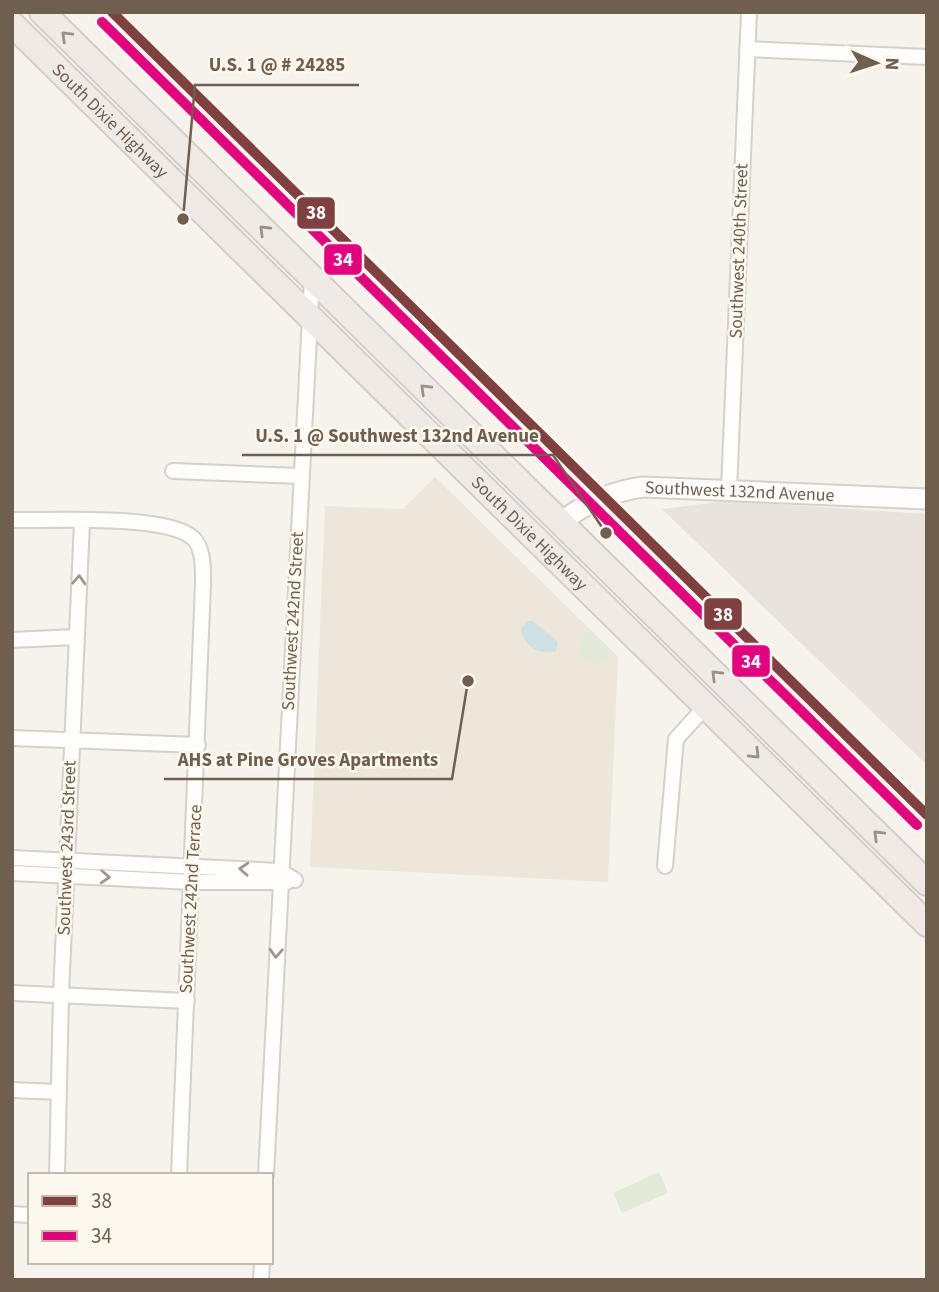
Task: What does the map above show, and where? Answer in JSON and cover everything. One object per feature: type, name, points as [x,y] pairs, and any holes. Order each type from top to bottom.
[{"type":"highway","name":"South Dixie Highway","points":[[42,12],[927,883]]},
{"type":"highway","name":"South Dixie Highway","points":[[12,24],[927,924]]},
{"type":"highway","points":[[56,67],[76,68],[85,74],[193,182],[241,207]]},
{"type":"highway","points":[[407,413],[439,426],[526,510],[544,520],[562,522],[563,535],[575,558],[650,631],[677,662],[706,706]]},
{"type":"street","name":"Southwest 240th Street","points":[[729,490],[749,12]]},
{"type":"street","points":[[747,49],[927,57]]},
{"type":"street","name":"Southwest 242nd Street","points":[[266,1173],[279,878],[312,278]]},
{"type":"street","points":[[173,471],[300,476]]},
{"type":"street","name":"Southwest 132nd Avenue","points":[[562,522],[594,501],[636,488],[927,499]]},
{"type":"street","points":[[12,520],[82,522]]},
{"type":"street","name":"Southwest 242nd Terrace","points":[[82,522],[152,524],[179,530],[196,540],[203,584],[179,1173]]},
{"type":"street","name":"Southwest 243rd Street","points":[[57,1173],[61,995],[82,522]]},
{"type":"street","points":[[12,640],[76,637]]},
{"type":"street","points":[[665,866],[676,739],[706,706]]},
{"type":"street","points":[[12,738],[198,745]]},
{"type":"street","points":[[12,858],[67,868],[279,878]]},
{"type":"street","points":[[12,873],[67,868]]},
{"type":"street","points":[[12,993],[187,1001]]},
{"type":"street","points":[[12,1090],[59,1092]]},
{"type":"shaded area","points":[[435,477],[618,657],[608,882],[310,867],[325,506],[403,509]]},
{"type":"shaded area","points":[[728,501],[927,514],[927,765],[662,509]]},
{"type":"shaded area","points":[[527,621],[533,621],[558,642],[556,651],[538,651],[529,645],[521,629]]},
{"type":"green space","points":[[591,631],[614,653],[603,662],[579,660],[580,643]]},
{"type":"green space","points":[[659,1172],[668,1193],[622,1213],[613,1193]]},
{"type":"transit line","name":"38","points":[[112,12],[927,815]]},
{"type":"transit line","name":"34","points":[[102,22],[917,825]]},
{"type":"place","name":"U.S. 1 @ # 24285","points":[[183,219]]},
{"type":"place","name":"U.S. 1 @ Southwest 132nd Avenue","points":[[606,533]]},
{"type":"place","name":"AHS at Pine Groves Apartments","points":[[468,681]]}]
